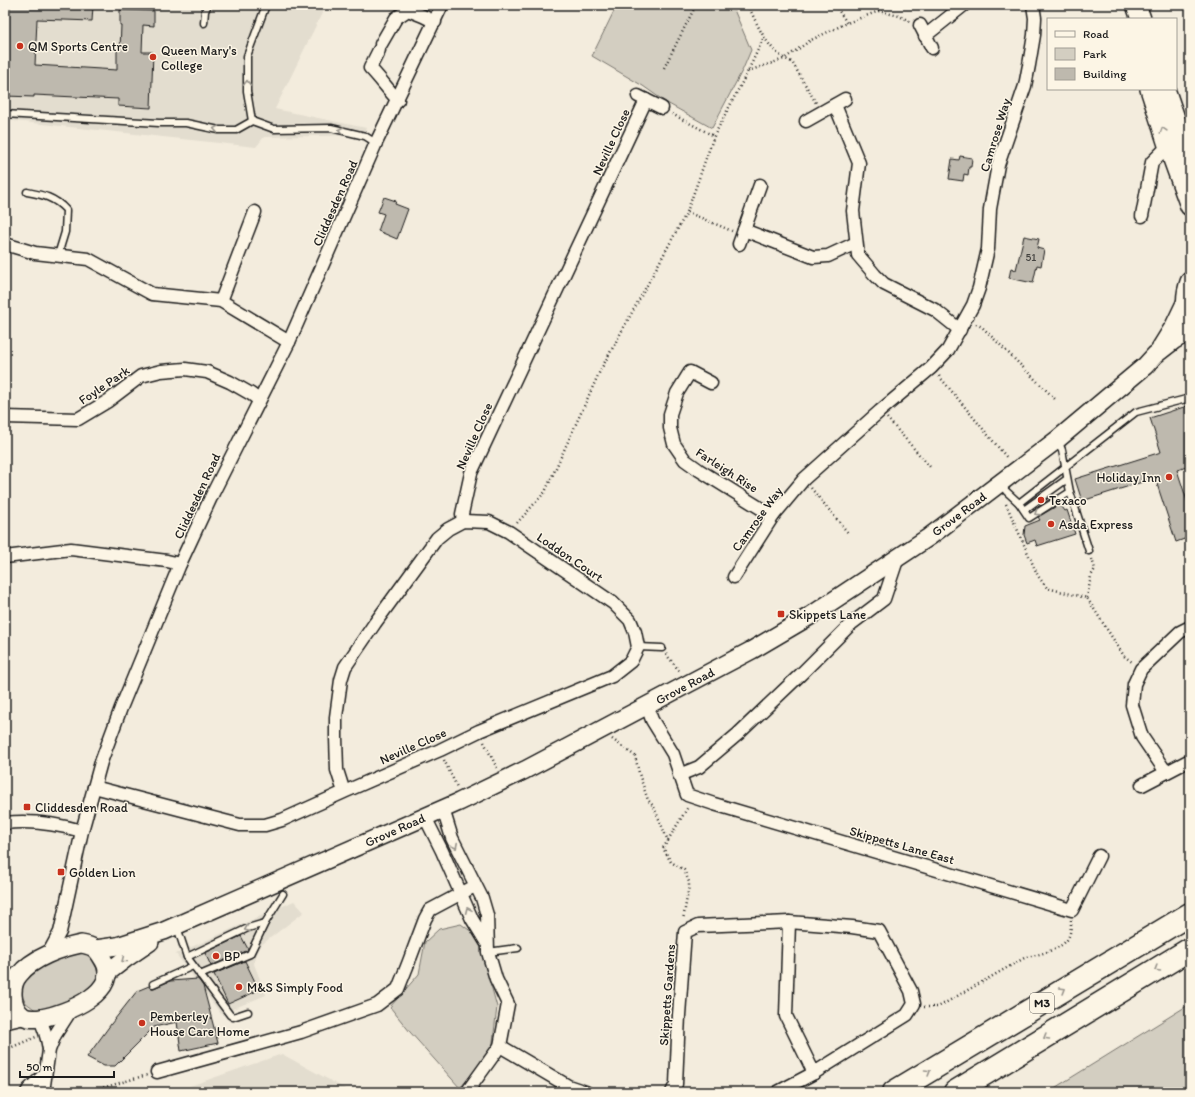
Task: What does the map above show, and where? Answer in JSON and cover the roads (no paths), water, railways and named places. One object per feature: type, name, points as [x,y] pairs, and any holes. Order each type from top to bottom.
[{"type":"highway","name":"M3","points":[[894,1092],[1190,914]]},
{"type":"highway","name":"M3","points":[[955,1092],[1190,949]]},
{"type":"main road","points":[[1122,5],[1127,18]]},
{"type":"main road","points":[[1136,5],[1141,18]]},
{"type":"main road","points":[[1150,90],[1190,206]]},
{"type":"main road","points":[[1165,90],[1190,162]]},
{"type":"main road","points":[[1188,309],[1188,288],[1190,282]]},
{"type":"street","name":"Cliddesden Road","points":[[48,954],[60,932],[82,831],[102,762],[121,708],[180,564],[213,493],[289,342],[376,143],[398,100],[442,5]]},
{"type":"street","points":[[926,36],[964,5]]},
{"type":"street","name":"Camrose Way","points":[[734,577],[773,516],[804,480],[880,410],[931,368],[948,350],[973,306],[979,288],[988,249],[990,209],[998,165],[1026,79],[1034,35],[1035,18],[1033,5]]},
{"type":"street","points":[[398,100],[370,68],[396,18],[406,7],[435,22]]},
{"type":"street","points":[[920,25],[932,48]]},
{"type":"street","name":"Neville Close","points":[[463,521],[462,514],[471,473],[642,98],[662,108]]},
{"type":"street","points":[[806,121],[840,102],[859,163],[853,211],[858,255],[884,284],[935,310],[960,330]]},
{"type":"street","points":[[1142,216],[1152,162],[1162,152],[1169,148]]},
{"type":"street","points":[[760,185],[742,237],[813,257],[828,256],[856,243]]},
{"type":"street","points":[[221,301],[255,212]]},
{"type":"street","points":[[5,244],[35,253],[88,259],[152,294],[221,301],[289,342]]},
{"type":"street","name":"Grove Road","points":[[1155,355],[1174,326],[1188,309]]},
{"type":"street","name":"Grove Road","points":[[96,949],[118,946],[170,929],[443,809],[525,770],[747,653],[810,616],[929,537],[1058,439],[1155,355],[1173,341],[1190,331]]},
{"type":"street","name":"Foyle Park","points":[[5,417],[78,419],[108,401],[141,376],[161,371],[185,369],[207,372],[230,382],[259,400]]},
{"type":"street","name":"Farleigh Rise","points":[[711,383],[690,372],[680,388],[672,404],[670,414],[670,428],[674,444],[685,460],[773,516]]},
{"type":"street","points":[[344,792],[337,770],[336,718],[341,680],[345,667],[374,623],[437,538],[448,528],[463,521]]},
{"type":"street","name":"Loddon Court","points":[[463,521],[489,522],[509,532],[608,599],[630,620],[635,632],[638,647]]},
{"type":"street","points":[[5,557],[71,549],[168,561],[180,564]]},
{"type":"street","points":[[647,706],[652,720],[673,754],[679,775],[699,767],[738,734],[851,624],[884,599],[898,557]]},
{"type":"street","points":[[1166,772],[1142,737],[1132,705],[1134,684],[1141,669],[1180,632],[1190,626]]},
{"type":"street","name":"Neville Close","points":[[94,787],[240,825],[265,826],[282,820],[440,750],[479,731],[612,676],[631,661],[638,647]]},
{"type":"street","points":[[1142,785],[1190,760]]},
{"type":"street","name":"Skippetts Lane East","points":[[679,775],[687,795],[1072,910],[1099,856]]},
{"type":"street","points":[[443,809],[452,838],[482,898],[487,915],[488,947],[496,979],[508,1004],[500,1046],[467,1092]]},
{"type":"street","points":[[425,817],[472,919],[488,947]]},
{"type":"street","points":[[5,823],[24,821],[61,826],[82,831]]},
{"type":"street","points":[[157,1072],[301,1032],[377,1005],[398,989],[425,919],[430,910],[475,886]]},
{"type":"street","points":[[63,919],[66,932],[75,945]]},
{"type":"street","points":[[778,1092],[814,1073],[786,1016],[789,922]]},
{"type":"street","name":"Skippetts Gardens","points":[[672,1092],[676,1084],[685,932],[698,926],[789,922],[852,927],[879,931],[911,991],[914,1004],[907,1015],[814,1073]]},
{"type":"street","name":"Grove Road","points":[[108,973],[125,959],[170,929]]},
{"type":"street","points":[[5,1020],[30,1017],[50,1016],[71,1010],[83,1004],[98,992],[105,982],[108,973],[105,961],[96,949],[88,945],[81,944],[48,954],[25,968],[10,988],[12,990],[16,1007],[30,1017],[45,1028],[49,1050]]},
{"type":"street","points":[[43,1092],[44,1075],[49,1050],[55,1035],[71,1010]]},
{"type":"street","points":[[500,1046],[568,1086],[586,1092]]},
{"type":"street","points":[[27,1092],[44,1075]]},
{"type":"lane","points":[[204,23],[205,11],[208,5]]},
{"type":"lane","points":[[252,121],[247,91],[247,56],[264,6]]},
{"type":"lane","points":[[5,114],[186,123],[219,130],[236,130],[252,121],[274,129],[331,128],[365,136],[376,143]]},
{"type":"lane","points":[[27,192],[44,195],[59,202],[66,210],[65,232],[58,256]]},
{"type":"lane","points":[[1019,503],[1136,412],[1190,398]]},
{"type":"lane","points":[[1058,439],[1062,450],[1070,492],[1089,552]]},
{"type":"lane","points":[[1024,510],[1067,479]]},
{"type":"lane","points":[[1000,483],[1019,503],[1029,518],[1070,492]]},
{"type":"lane","points":[[638,647],[662,648]]},
{"type":"lane","points":[[200,975],[250,954],[265,923],[283,894]]},
{"type":"lane","points":[[186,957],[248,928],[265,923]]},
{"type":"lane","points":[[170,929],[186,957],[230,1015],[233,1017],[248,1012]]},
{"type":"lane","points":[[488,947],[518,948]]},
{"type":"lane","points":[[152,984],[194,966]]},
{"type":"place","name":"QM Sports Centre","points":[[20,46]]},
{"type":"place","name":"Queen Mary's College","points":[[153,57]]},
{"type":"place","name":"Holiday Inn","points":[[1169,477]]},
{"type":"place","name":"Texaco","points":[[1041,500]]},
{"type":"place","name":"Asda Express","points":[[1051,524]]},
{"type":"place","name":"Skippets Lane","points":[[781,614]]},
{"type":"place","name":"Cliddesden Road","points":[[27,807]]},
{"type":"place","name":"Golden Lion","points":[[61,872]]},
{"type":"place","name":"BP","points":[[216,956]]},
{"type":"place","name":"M&S Simply Food","points":[[239,987]]},
{"type":"place","name":"Pemberley House Care Home","points":[[142,1023]]}]
